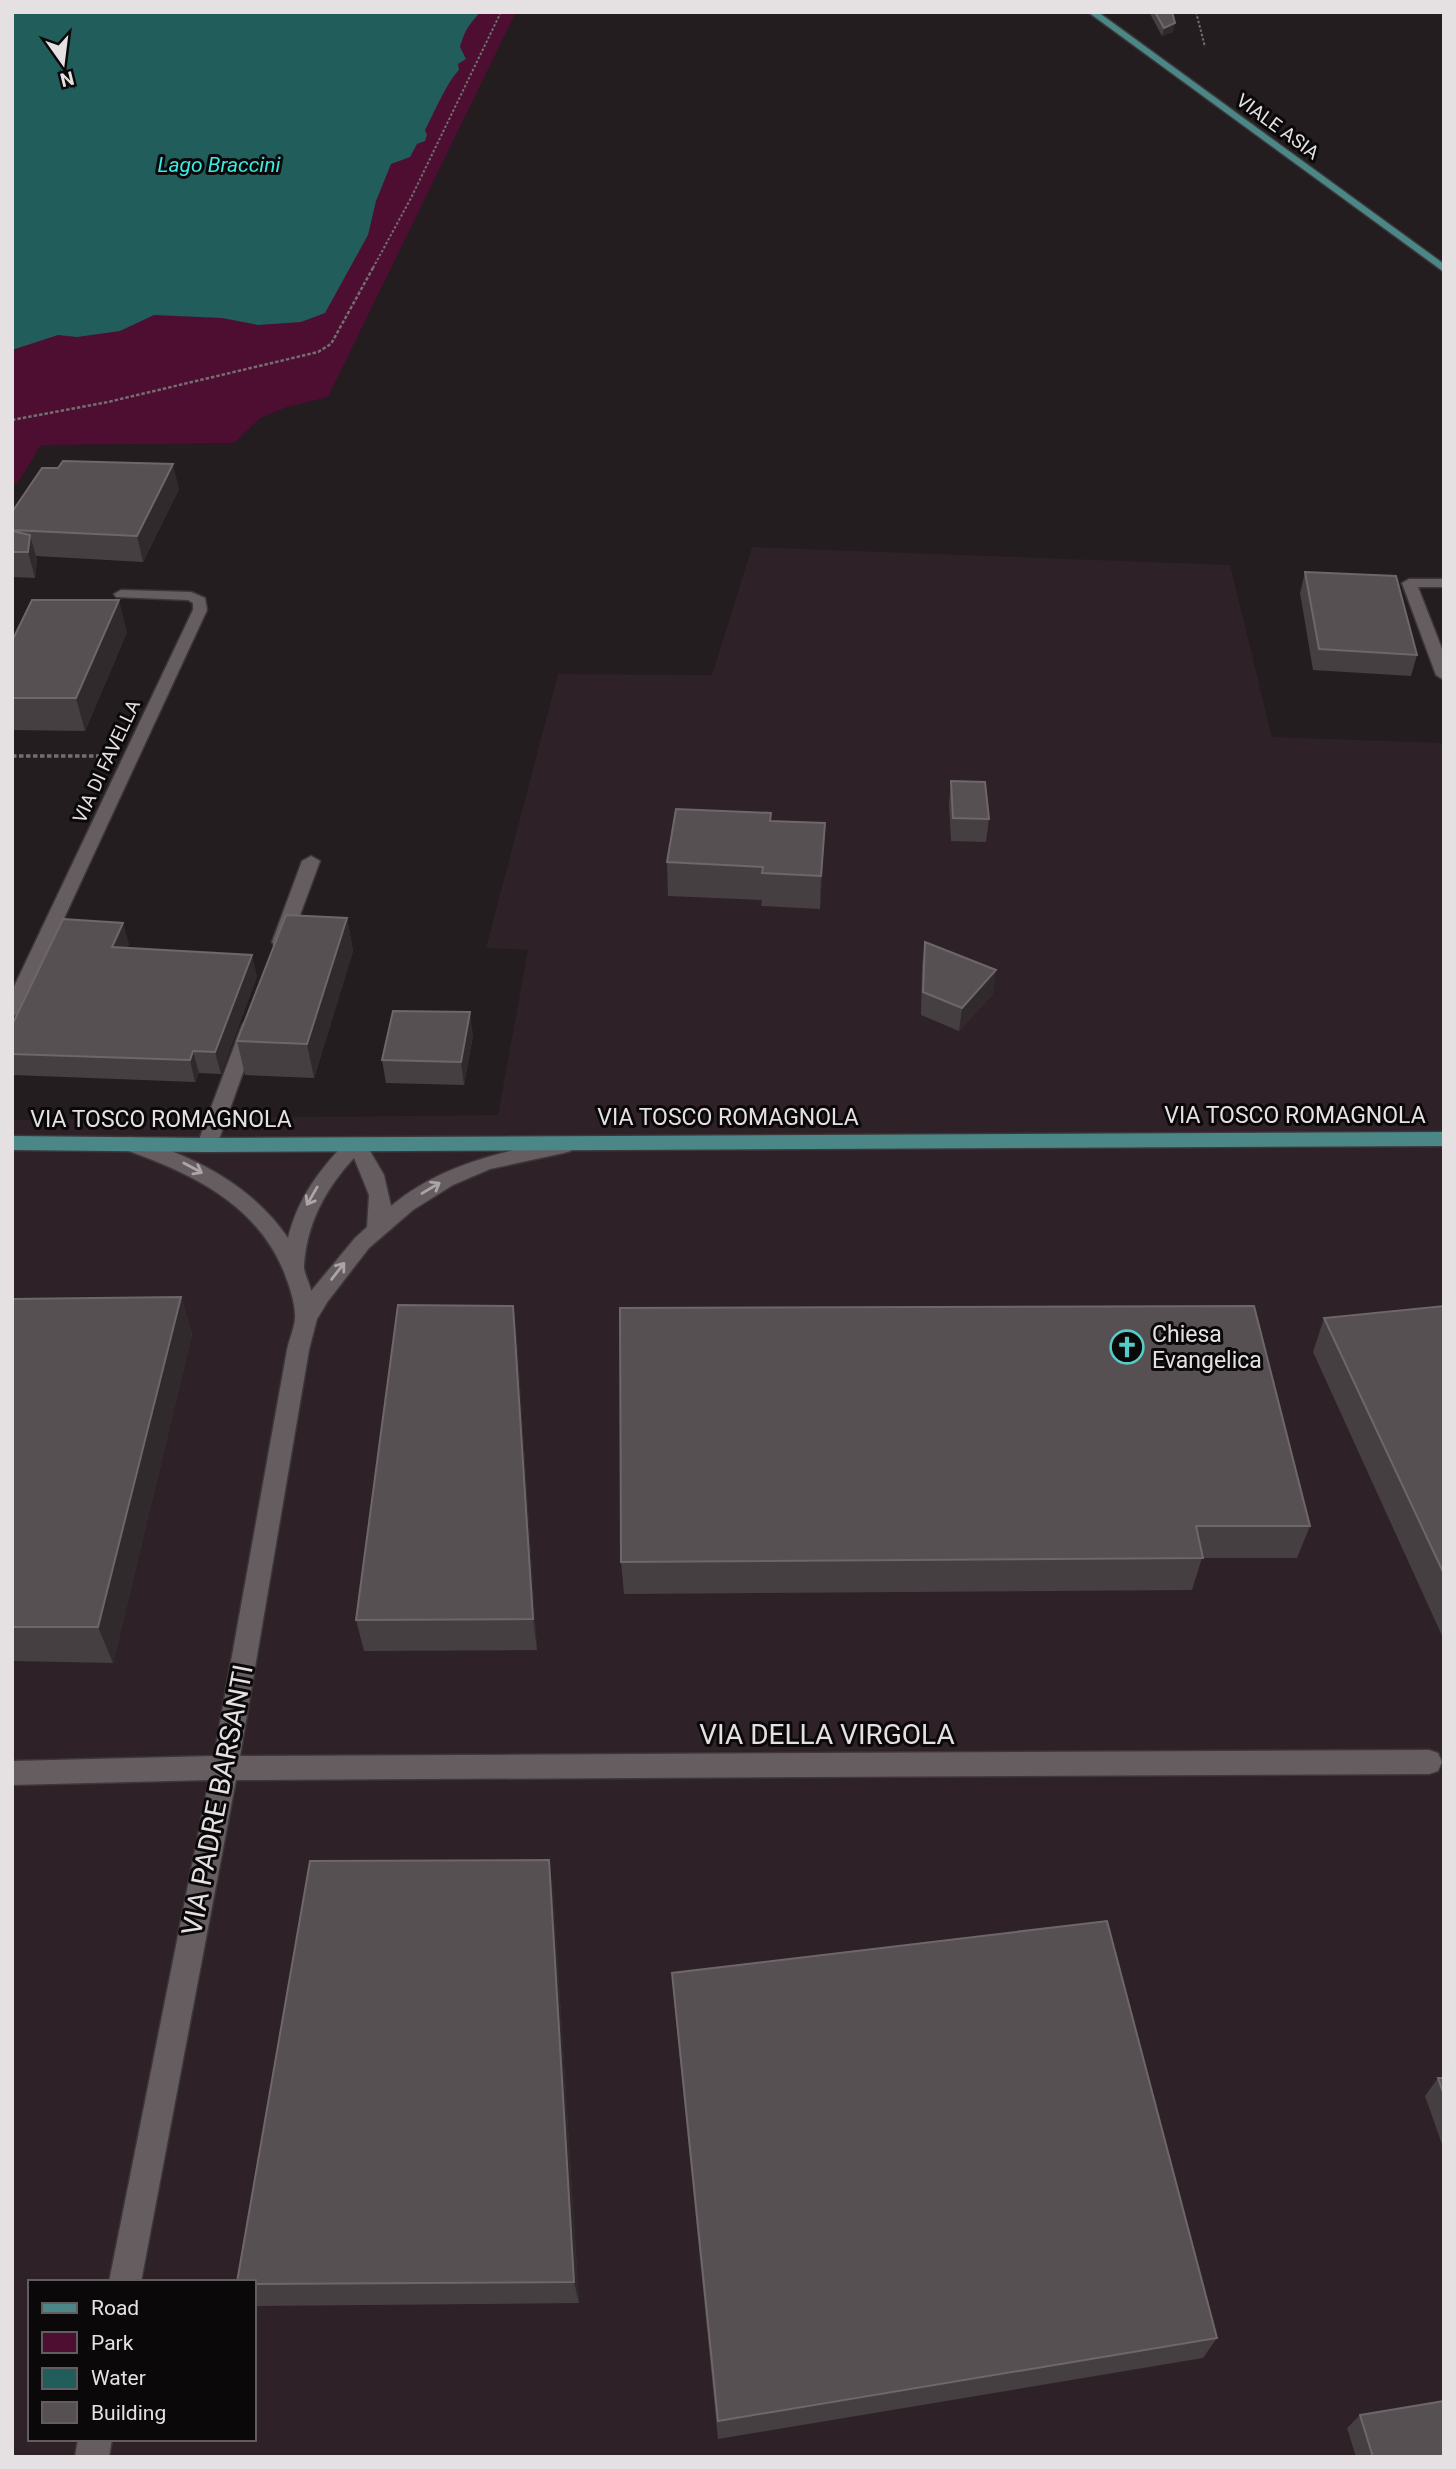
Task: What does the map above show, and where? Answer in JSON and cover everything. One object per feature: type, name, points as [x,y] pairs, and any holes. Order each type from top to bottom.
[{"type":"main road","name":"VIALE ASIA","points":[[1092,12],[1444,269]]},
{"type":"main road","name":"VIA TOSCO ROMAGNOLA","points":[[12,1143],[207,1145],[1444,1139]]},
{"type":"street","points":[[1444,583],[1409,583],[1444,675]]},
{"type":"street","name":"VIA DI FAVELLA","points":[[12,1011],[200,610],[200,601],[191,596],[121,594]]},
{"type":"street","points":[[273,965],[311,861]]},
{"type":"street","points":[[207,1145],[254,1017]]},
{"type":"street","name":"VIA PADRE BARSANTI","points":[[125,2280],[225,1768],[295,1364],[306,1318],[348,1259],[377,1230],[425,1191],[464,1171],[520,1153],[579,1143]]},
{"type":"street","name":"VIA PADRE BARSANTI","points":[[130,1144],[191,1167],[247,1203],[276,1236],[294,1263],[306,1318]]},
{"type":"street","points":[[356,1144],[375,1175],[382,1198],[377,1230]]},
{"type":"street","name":"VIA PADRE BARSANTI","points":[[294,1263],[301,1223],[313,1192],[356,1144]]},
{"type":"street","name":"VIA DELLA VIRGOLA","points":[[12,1773],[225,1768],[1429,1762]]},
{"type":"path","points":[[12,420],[121,399],[289,360],[318,352],[331,344],[411,198],[501,12]]},
{"type":"path","points":[[1196,12],[1205,47]]},
{"type":"path","points":[[12,756],[132,756]]},
{"type":"shaded area","points":[[752,547],[1230,565],[1272,737],[1444,743],[1444,2457],[12,2457],[12,1120],[498,1115],[528,950],[486,948],[558,674],[712,675]]},
{"type":"green space","name":"Lago Braccini","points":[[12,12],[516,12],[328,397],[287,407],[260,418],[234,443],[41,445],[17,484],[12,484]]},
{"type":"water","name":"Lago Braccini","points":[[12,12],[480,12],[464,35],[460,47],[466,59],[458,64],[459,70],[425,130],[425,141],[417,144],[410,157],[391,164],[376,201],[368,235],[325,313],[301,322],[258,325],[222,318],[154,315],[120,331],[77,337],[58,335],[12,350]]},
{"type":"building","points":[[1155,12],[1172,12],[1175,23],[1164,28]]},
{"type":"building","points":[[63,461],[173,464],[137,536],[12,530],[12,512],[42,468],[58,468]]},
{"type":"building","points":[[12,531],[30,535],[28,552],[12,552]]},
{"type":"building","points":[[1305,572],[1396,576],[1417,655],[1319,649]]},
{"type":"building","points":[[32,600],[119,600],[76,698],[12,698],[12,641]]},
{"type":"building","points":[[951,781],[985,782],[989,819],[953,818]]},
{"type":"building","points":[[676,809],[771,813],[770,821],[825,823],[821,876],[762,873],[763,867],[667,862]]},
{"type":"building","points":[[286,915],[347,918],[307,1044],[237,1041]]},
{"type":"building","points":[[63,919],[123,923],[112,947],[252,955],[215,1052],[193,1051],[190,1060],[12,1054],[12,1025]]},
{"type":"building","points":[[925,942],[996,970],[962,1008],[923,992]]},
{"type":"building","points":[[393,1011],[470,1012],[461,1062],[382,1060]]},
{"type":"building","points":[[181,1297],[98,1627],[12,1627],[12,1299]]},
{"type":"building","points":[[398,1305],[513,1306],[533,1619],[356,1620]]},
{"type":"building","points":[[1254,1306],[1310,1526],[1196,1526],[1203,1558],[621,1562],[620,1308]]},
{"type":"building","points":[[1444,1306],[1444,1574],[1324,1318]]},
{"type":"building","points":[[549,1860],[574,2282],[256,2284],[256,2280],[237,2280],[310,1861]]},
{"type":"building","points":[[1107,1921],[1217,2338],[718,2421],[672,1973]]},
{"type":"building","points":[[1438,2078],[1444,2078],[1444,2095]]},
{"type":"building","points":[[1444,2401],[1444,2457],[1373,2457],[1360,2415]]},
{"type":"place","name":"Chiesa Evangelica","points":[[1127,1347]]}]
